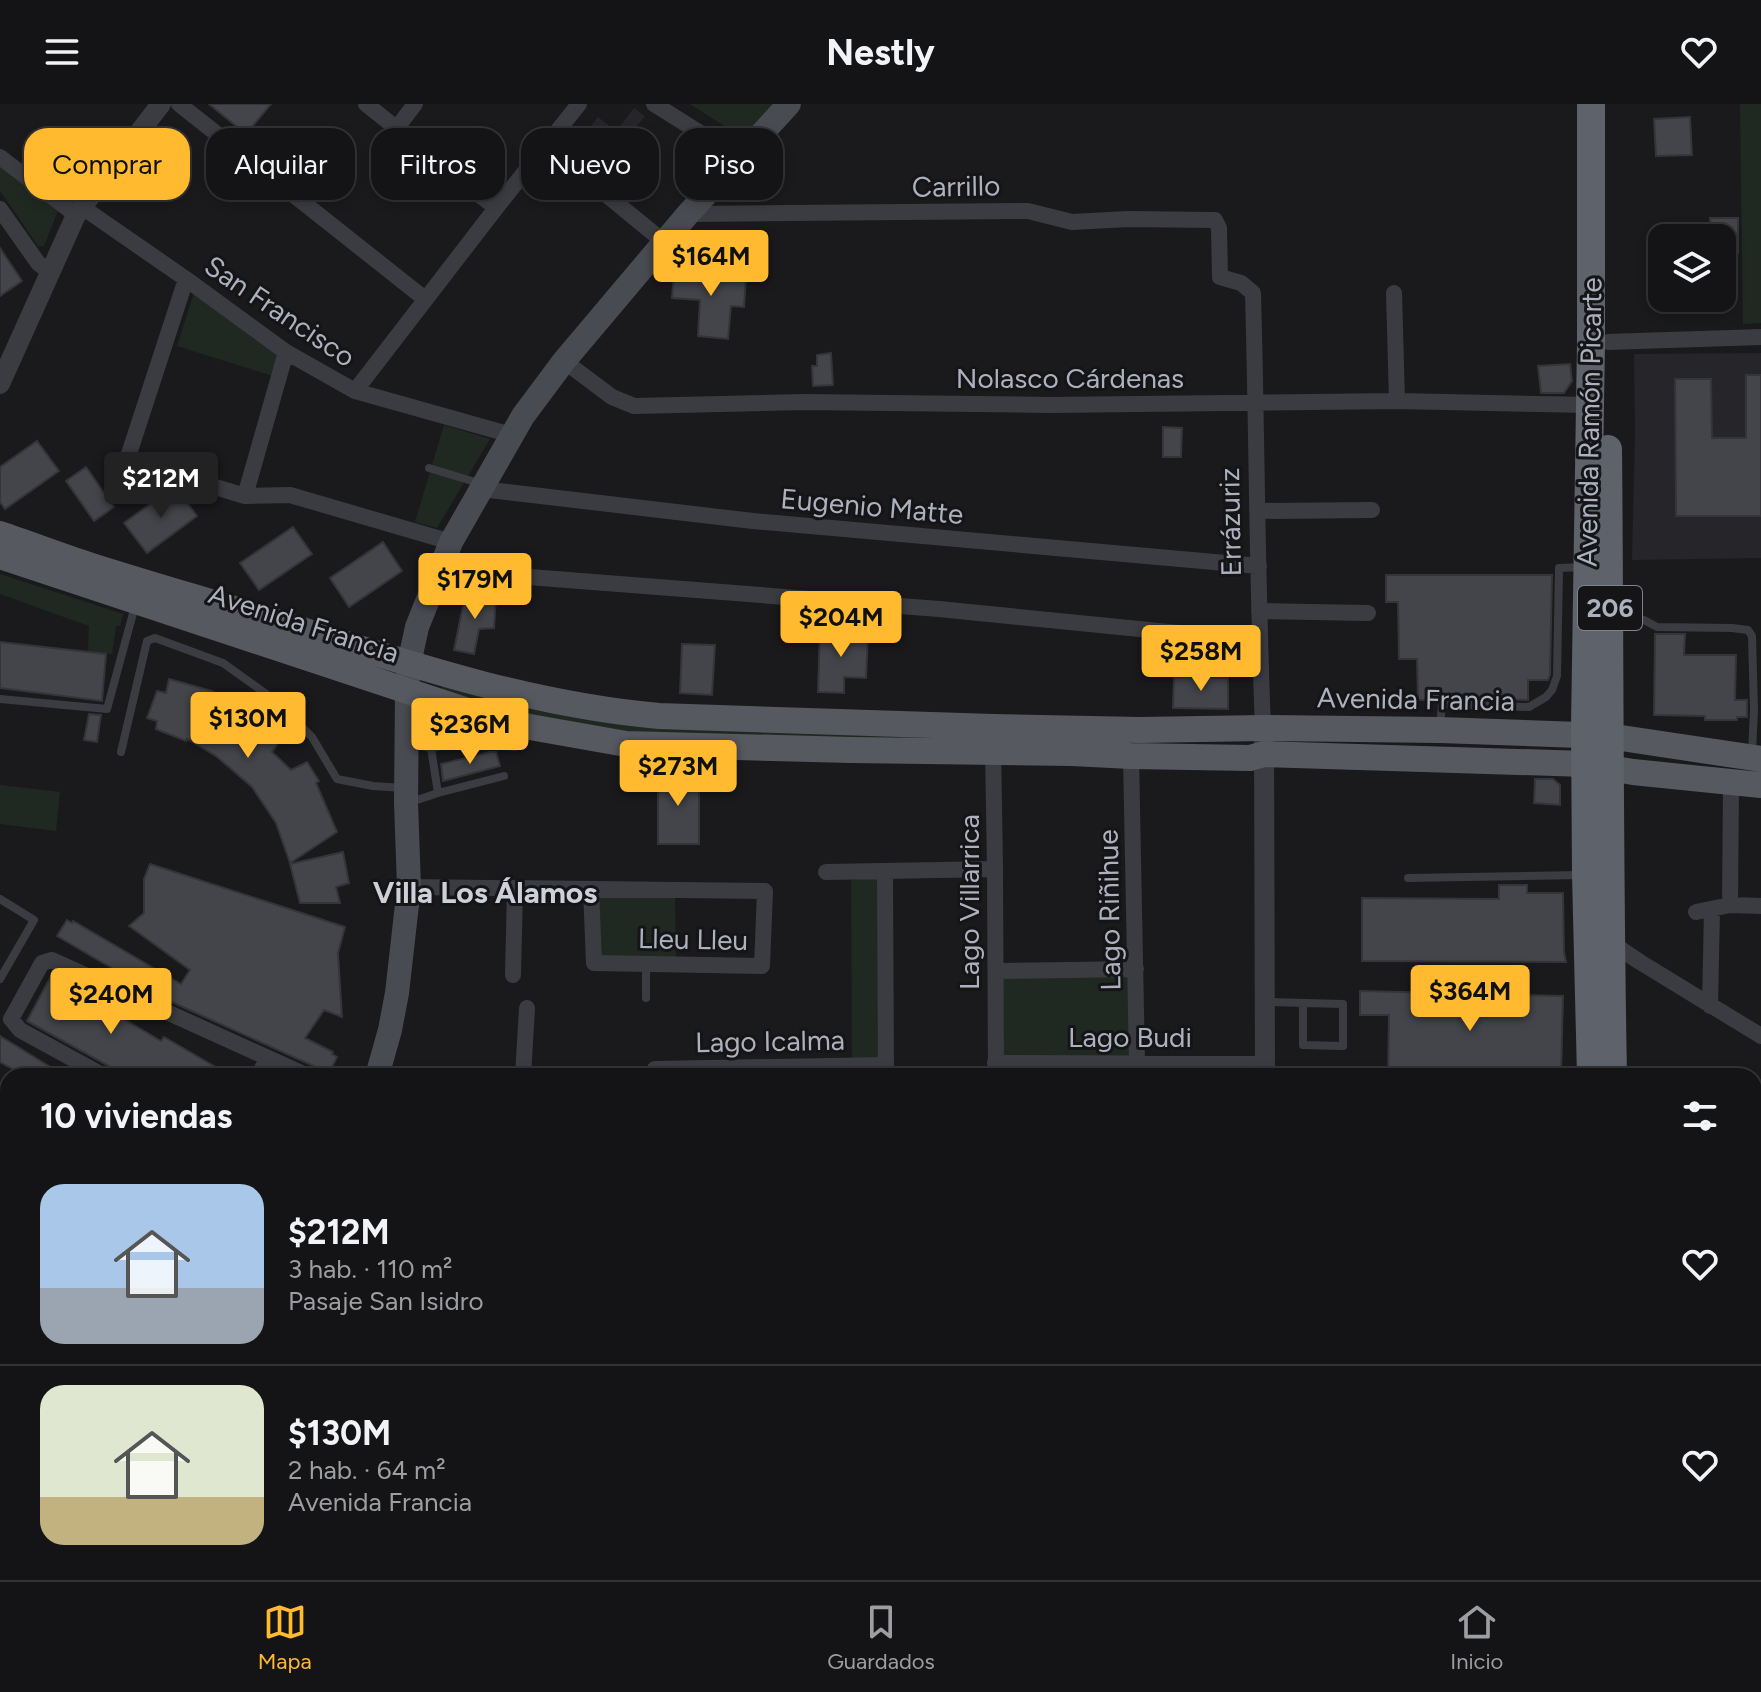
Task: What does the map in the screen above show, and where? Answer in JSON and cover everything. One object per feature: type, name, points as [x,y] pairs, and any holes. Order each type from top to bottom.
[{"type":"highway","name":"Avenida Ramón Picarte","points":[[1591,104],[1596,275],[1590,405],[1588,567],[1610,942],[1613,1068]]},
{"type":"highway","name":"Avenida Ramón Picarte","points":[[1597,736],[1610,622],[1608,104]]},
{"type":"highway","name":"Avenida Ramón Picarte","points":[[1591,1068],[1586,875],[1598,766]]},
{"type":"main road","points":[[766,128],[789,104]]},
{"type":"main road","points":[[379,1068],[397,993],[409,887],[407,691],[417,627],[451,542],[523,416],[564,361],[700,200]]},
{"type":"main road","name":"Avenida Francia","points":[[0,534],[87,574],[137,602],[214,615],[555,702],[627,713],[993,740],[1072,753],[1131,756],[1250,758],[1264,741],[1440,730],[1597,736],[1756,759]]},
{"type":"main road","name":"Avenida Francia","points":[[0,556],[87,574],[214,615],[407,691],[465,710],[530,727],[626,744],[993,740],[1140,730],[1391,757],[1598,766],[1761,785]]},
{"type":"main road","points":[[1072,753],[1077,746],[1086,742],[1140,730]]},
{"type":"main road","points":[[1391,757],[1402,750],[1407,730]]},
{"type":"street","points":[[0,384],[79,211],[160,104]]},
{"type":"street","points":[[179,104],[425,299]]},
{"type":"street","points":[[366,104],[395,128]]},
{"type":"street","points":[[397,128],[415,104]]},
{"type":"street","points":[[561,128],[579,104]]},
{"type":"street","points":[[654,104],[692,128]]},
{"type":"street","name":"San Francisco","points":[[0,157],[186,279],[286,352],[355,391],[512,435]]},
{"type":"street","points":[[355,391],[521,178]]},
{"type":"street","points":[[486,200],[496,208]]},
{"type":"street","points":[[613,200],[664,242]]},
{"type":"street","points":[[0,209],[38,263],[50,272]]},
{"type":"street","name":"Carrillo","points":[[688,214],[1028,211],[1072,222],[1215,220],[1219,228]]},
{"type":"street","name":"Errázuriz","points":[[1219,228],[1220,277],[1241,283],[1253,293],[1264,741],[1265,1068]]},
{"type":"street","points":[[186,279],[127,460],[245,496],[290,495],[451,542]]},
{"type":"street","points":[[1394,293],[1397,401]]},
{"type":"street","points":[[1608,342],[1761,337]]},
{"type":"street","points":[[245,496],[286,352]]},
{"type":"street","name":"Nolasco Cárdenas","points":[[564,361],[612,397],[634,406],[804,402],[1256,404],[1397,401],[1590,405]]},
{"type":"street","name":"Eugenio Matte","points":[[483,487],[753,521],[1259,566]]},
{"type":"street","points":[[1257,511],[1372,510]]},
{"type":"street","points":[[439,570],[939,609],[1260,641]]},
{"type":"street","points":[[1259,611],[1368,613]]},
{"type":"street","name":"Lago Villarrica","points":[[993,740],[995,1068]]},
{"type":"street","name":"Lago Riñihue","points":[[1131,756],[1137,1062]]},
{"type":"street","points":[[1730,905],[1731,782]]},
{"type":"street","points":[[826,872],[995,869]]},
{"type":"street","points":[[885,871],[886,1068]]},
{"type":"street","name":"Lleu Lleu","points":[[409,887],[515,890],[591,889],[765,891],[762,966],[594,963],[591,889]]},
{"type":"street","points":[[513,975],[515,890]]},
{"type":"street","points":[[1710,1006],[1704,911],[1730,905],[1761,906]]},
{"type":"street","points":[[1610,942],[1761,1036]]},
{"type":"street","points":[[89,1068],[20,1030],[11,1019],[42,963],[52,960],[289,1068]]},
{"type":"street","points":[[996,971],[1136,969]]},
{"type":"street","points":[[523,1068],[527,1008]]},
{"type":"street","points":[[262,1068],[267,1059]]},
{"type":"street","name":"Lago Budi","points":[[1030,1068],[1137,1062],[1233,1068]]},
{"type":"lane","points":[[429,468],[483,487]]},
{"type":"lane","points":[[1440,730],[1442,704],[1529,707],[1546,697],[1557,676],[1559,568],[1588,567]]},
{"type":"lane","points":[[0,699],[107,709],[137,602]]},
{"type":"lane","points":[[1610,622],[1644,620],[1657,627],[1748,630],[1752,636],[1756,759]]},
{"type":"lane","points":[[121,752],[147,641],[155,638],[223,663],[276,701],[312,737],[337,779],[406,796],[438,793],[504,776]]},
{"type":"lane","points":[[463,742],[465,710]]},
{"type":"lane","points":[[407,743],[431,748],[463,742],[516,747],[530,727]]},
{"type":"lane","points":[[431,748],[438,793]]},
{"type":"lane","points":[[1408,878],[1586,875]]},
{"type":"lane","points":[[0,899],[34,920],[0,979]]},
{"type":"lane","points":[[646,964],[646,998]]},
{"type":"lane","points":[[1265,1002],[1343,1004],[1343,1046],[1303,1045],[1303,1003]]},
{"type":"shaded area","points":[[690,104],[775,104],[752,128],[727,128]]},
{"type":"shaded area","points":[[1740,104],[1761,104],[1761,323],[1743,324]]},
{"type":"shaded area","points":[[634,108],[645,116],[636,128],[618,128]]},
{"type":"shaded area","points":[[598,117],[612,128],[590,128]]},
{"type":"shaded area","points":[[0,166],[24,185],[24,200],[44,200],[58,211],[44,246],[38,246],[0,191]]},
{"type":"shaded area","points":[[194,293],[280,351],[273,376],[177,346]]},
{"type":"shaded area","points":[[1761,353],[1761,558],[1632,560],[1634,354]]},
{"type":"shaded area","points":[[444,425],[490,439],[437,528],[415,522]]},
{"type":"shaded area","points":[[0,574],[123,614],[120,626],[116,626],[112,654],[88,652],[89,626],[0,594]]},
{"type":"shaded area","points":[[442,683],[971,733],[971,743],[586,730],[442,692]]},
{"type":"shaded area","points":[[0,785],[60,792],[56,831],[0,824]]},
{"type":"shaded area","points":[[851,877],[878,878],[878,1068],[852,1068]]},
{"type":"shaded area","points":[[597,894],[675,895],[676,961],[601,958]]},
{"type":"shaded area","points":[[1001,976],[1133,976],[1132,1058],[1000,1058]]},
{"type":"building","points":[[209,104],[271,104],[251,128],[239,128]]},
{"type":"building","points":[[1690,117],[1692,155],[1656,156],[1654,119]]},
{"type":"building","points":[[1710,218],[1738,218],[1738,253],[1736,224],[1710,224]]},
{"type":"building","points":[[0,248],[22,281],[0,296]]},
{"type":"building","points":[[674,270],[746,275],[744,307],[731,306],[728,339],[698,336],[700,300],[672,298]]},
{"type":"building","points":[[831,353],[833,385],[813,386],[812,366],[817,366],[817,355]]},
{"type":"building","points":[[1570,364],[1572,381],[1564,393],[1541,393],[1538,366]]},
{"type":"building","points":[[1746,375],[1761,375],[1761,516],[1676,516],[1675,379],[1711,379],[1712,438],[1746,438]]},
{"type":"building","points":[[1163,427],[1182,428],[1181,457],[1163,457]]},
{"type":"building","points":[[37,441],[59,471],[5,509],[0,502],[0,467]]},
{"type":"building","points":[[86,467],[114,507],[94,521],[66,481]]},
{"type":"building","points":[[175,486],[197,516],[147,553],[124,523]]},
{"type":"building","points":[[293,527],[312,554],[259,590],[240,563]]},
{"type":"building","points":[[383,542],[402,571],[349,607],[330,578]]},
{"type":"building","points":[[1386,575],[1552,575],[1548,680],[1528,680],[1528,700],[1442,697],[1418,700],[1417,659],[1399,659],[1398,602],[1386,602]]},
{"type":"building","points":[[465,596],[496,596],[494,628],[479,629],[474,654],[454,650]]},
{"type":"building","points":[[820,627],[845,628],[845,634],[868,635],[866,678],[844,677],[844,693],[818,692]]},
{"type":"building","points":[[1655,634],[1685,634],[1684,655],[1736,655],[1735,700],[1747,700],[1747,717],[1705,720],[1705,716],[1654,715]]},
{"type":"building","points":[[0,642],[106,654],[102,701],[0,688]]},
{"type":"building","points":[[682,644],[715,645],[712,695],[680,693]]},
{"type":"building","points":[[1174,677],[1228,678],[1228,709],[1173,708]]},
{"type":"building","points":[[169,679],[212,691],[248,711],[280,741],[272,752],[291,770],[307,762],[319,781],[316,783],[337,832],[290,863],[276,823],[252,787],[216,756],[187,739],[156,729],[157,721],[147,718],[157,691],[166,693]]},
{"type":"building","points":[[89,714],[101,715],[97,742],[84,740]]},
{"type":"building","points":[[496,752],[500,766],[443,781],[441,764]]},
{"type":"building","points":[[658,773],[699,773],[699,844],[658,844]]},
{"type":"building","points":[[1535,779],[1553,779],[1560,785],[1560,805],[1534,803]]},
{"type":"building","points":[[343,852],[349,883],[336,887],[340,903],[300,903],[290,864]]},
{"type":"building","points":[[150,864],[345,927],[338,953],[342,1017],[324,1010],[305,1038],[333,1052],[337,1057],[332,1068],[318,1068],[163,998],[57,936],[67,920],[73,921],[181,984],[190,970],[129,926],[144,913],[144,879]]},
{"type":"building","points":[[1499,885],[1527,885],[1527,893],[1563,893],[1566,962],[1362,961],[1362,898],[1499,899]]},
{"type":"building","points":[[51,976],[161,1041],[164,1037],[214,1066],[112,1068],[27,1021]]},
{"type":"building","points":[[1360,991],[1563,996],[1561,1068],[1388,1068],[1389,1015],[1360,1015]]},
{"type":"building","points":[[0,1036],[52,1068],[11,1068],[0,1062]]},
{"type":"district","name":"Villa Los Álamos","points":[[485,892]]}]
